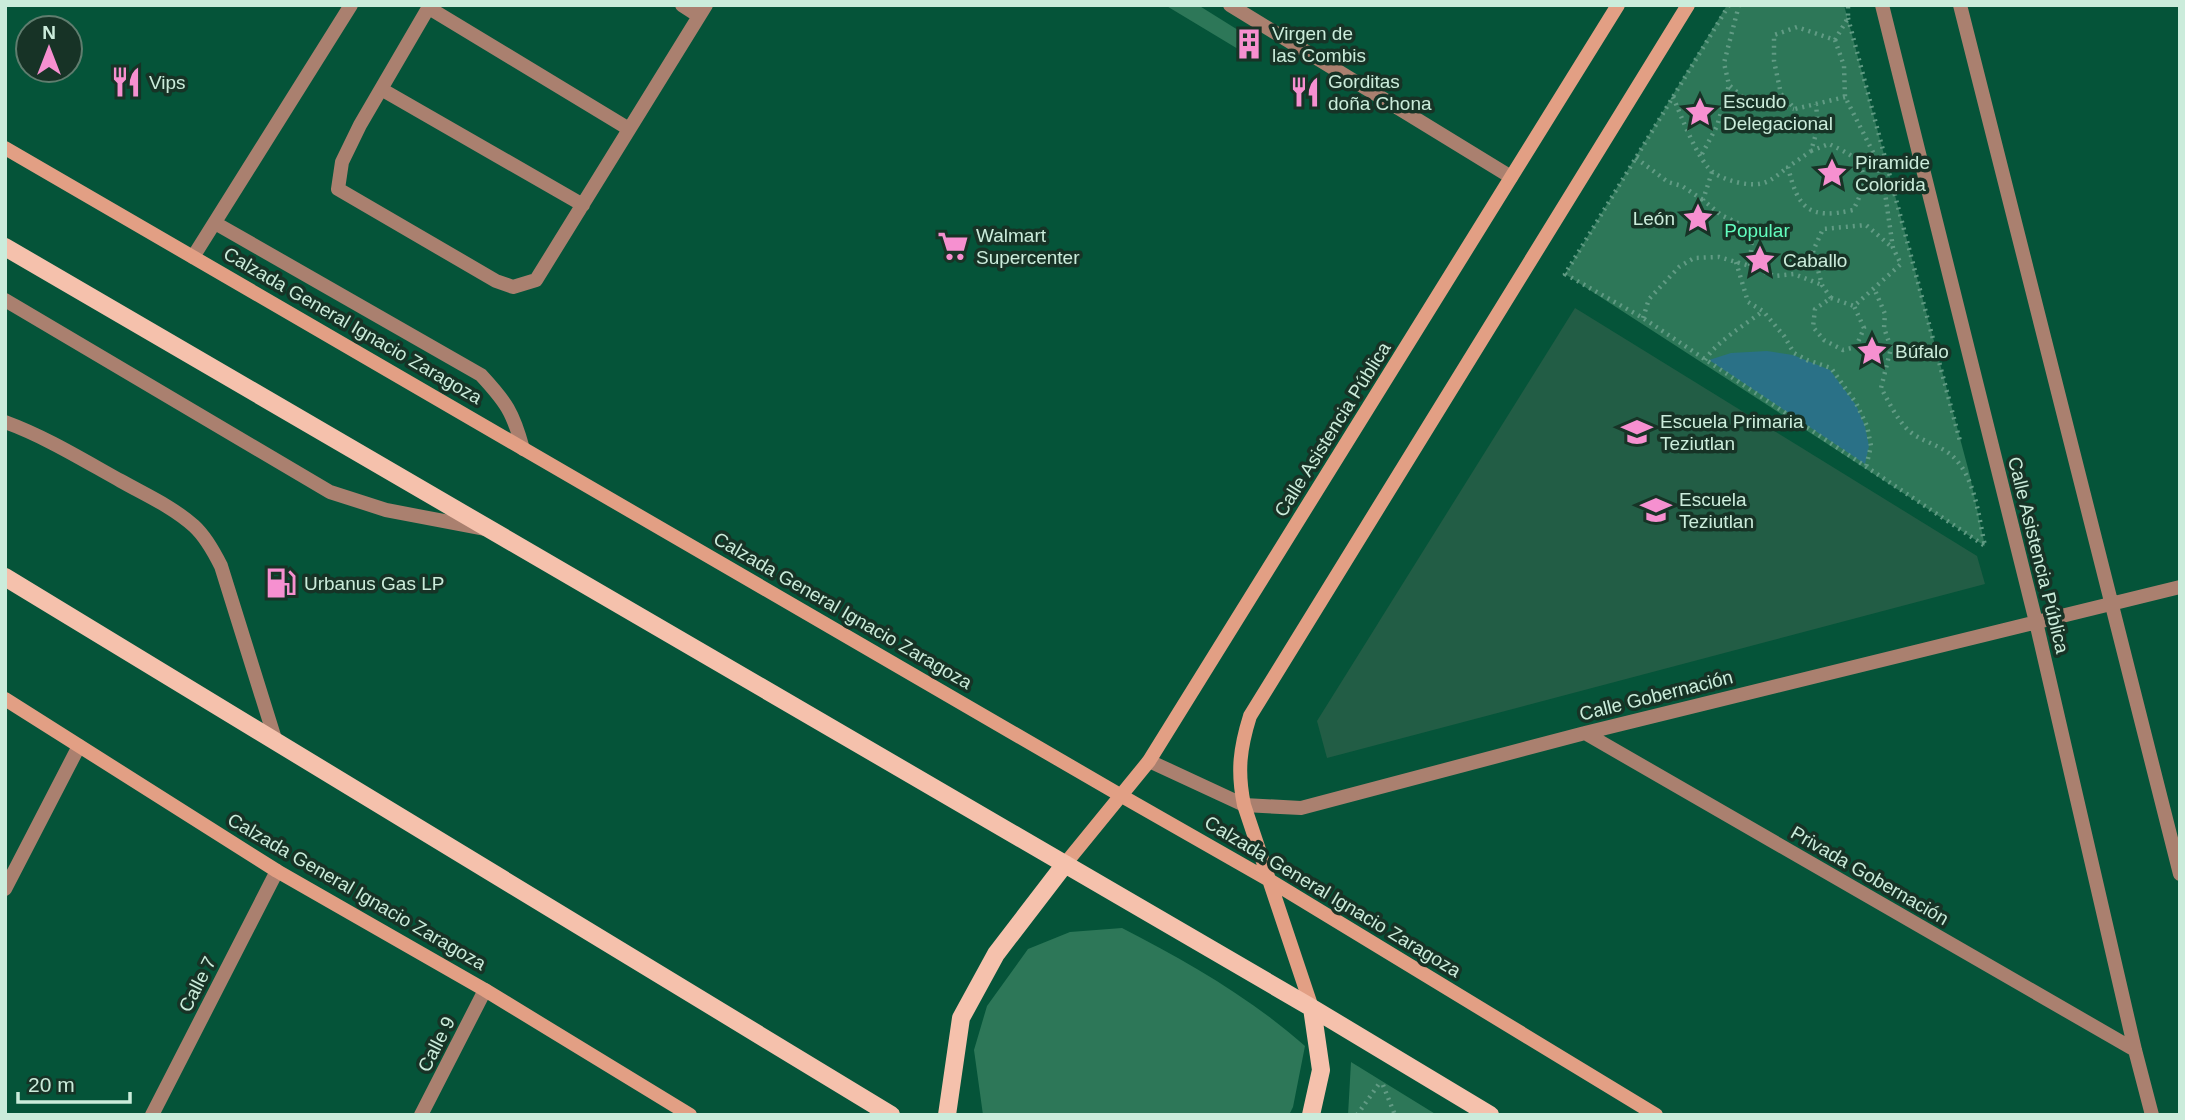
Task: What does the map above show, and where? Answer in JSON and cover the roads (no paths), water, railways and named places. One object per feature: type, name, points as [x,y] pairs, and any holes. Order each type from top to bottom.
[{"type":"main road","name":"Calle Asistencia Pública","points":[[1065,864],[1149,761],[1618,5]]},
{"type":"main road","points":[[1311,1115],[1321,1070],[1312,1008],[1244,805],[1239,779],[1241,744],[1250,716],[1688,5]]},
{"type":"main road","name":"Calzada General Ignacio Zaragoza","points":[[5,148],[1269,880],[1656,1115]]},
{"type":"main road","points":[[5,247],[1312,1008],[1490,1115]]},
{"type":"main road","points":[[5,578],[891,1115]]},
{"type":"main road","name":"Calzada General Ignacio Zaragoza","points":[[5,699],[277,871],[485,990],[685,1114]]},
{"type":"main road","points":[[947,1115],[961,1018],[996,954],[1065,864]]},
{"type":"street","points":[[193,257],[351,5]]},
{"type":"street","points":[[629,129],[429,6],[342,162],[338,189],[496,281],[513,287],[536,280],[703,11],[681,5]]},
{"type":"street","points":[[1230,5],[1511,177]]},
{"type":"street","name":"Calle Asistencia Pública","points":[[1882,5],[2036,622],[2152,1115]]},
{"type":"street","points":[[1960,5],[2180,874]]},
{"type":"street","points":[[381,89],[583,205]]},
{"type":"street","points":[[215,223],[481,374],[502,398],[515,420],[523,449]]},
{"type":"street","points":[[5,300],[330,492],[410,516],[491,530]]},
{"type":"street","points":[[5,422],[58,446],[179,513],[197,528],[221,566],[276,742]]},
{"type":"street","name":"Calle Gobernación","points":[[1149,761],[1244,805],[1301,808],[1585,733],[2180,587]]},
{"type":"street","name":"Privada Gobernación","points":[[1585,733],[2135,1050]]},
{"type":"street","points":[[5,889],[79,746]]},
{"type":"street","name":"Calle 7","points":[[152,1115],[277,871]]},
{"type":"street","name":"Calle 9","points":[[421,1115],[485,990]]},
{"type":"water","points":[[1767,351],[1793,355],[1830,370],[1856,405],[1865,426],[1869,446],[1865,464],[1709,360],[1731,353]]},
{"type":"place","name":"Virgen de las Combis","points":[[1249,44]]},
{"type":"place","name":"Vips","points":[[126,82]]},
{"type":"place","name":"Gorditas doña Chona","points":[[1305,92]]},
{"type":"place","name":"Escudo Delegacional","points":[[1700,112]]},
{"type":"place","name":"Piramide Colorida","points":[[1832,173]]},
{"type":"place","name":"León","points":[[1698,218]]},
{"type":"place","name":"Walmart Supercenter","points":[[953,246]]},
{"type":"place","name":"Caballo","points":[[1760,260]]},
{"type":"place","name":"Búfalo","points":[[1872,351]]},
{"type":"place","name":"Escuela Primaria Teziutlan","points":[[1637,432]]},
{"type":"place","name":"Escuela Teziutlan","points":[[1656,510]]},
{"type":"place","name":"Urbanus Gas LP","points":[[281,583]]},
{"type":"park label","name":"Popular","points":[[1757,230]]}]
